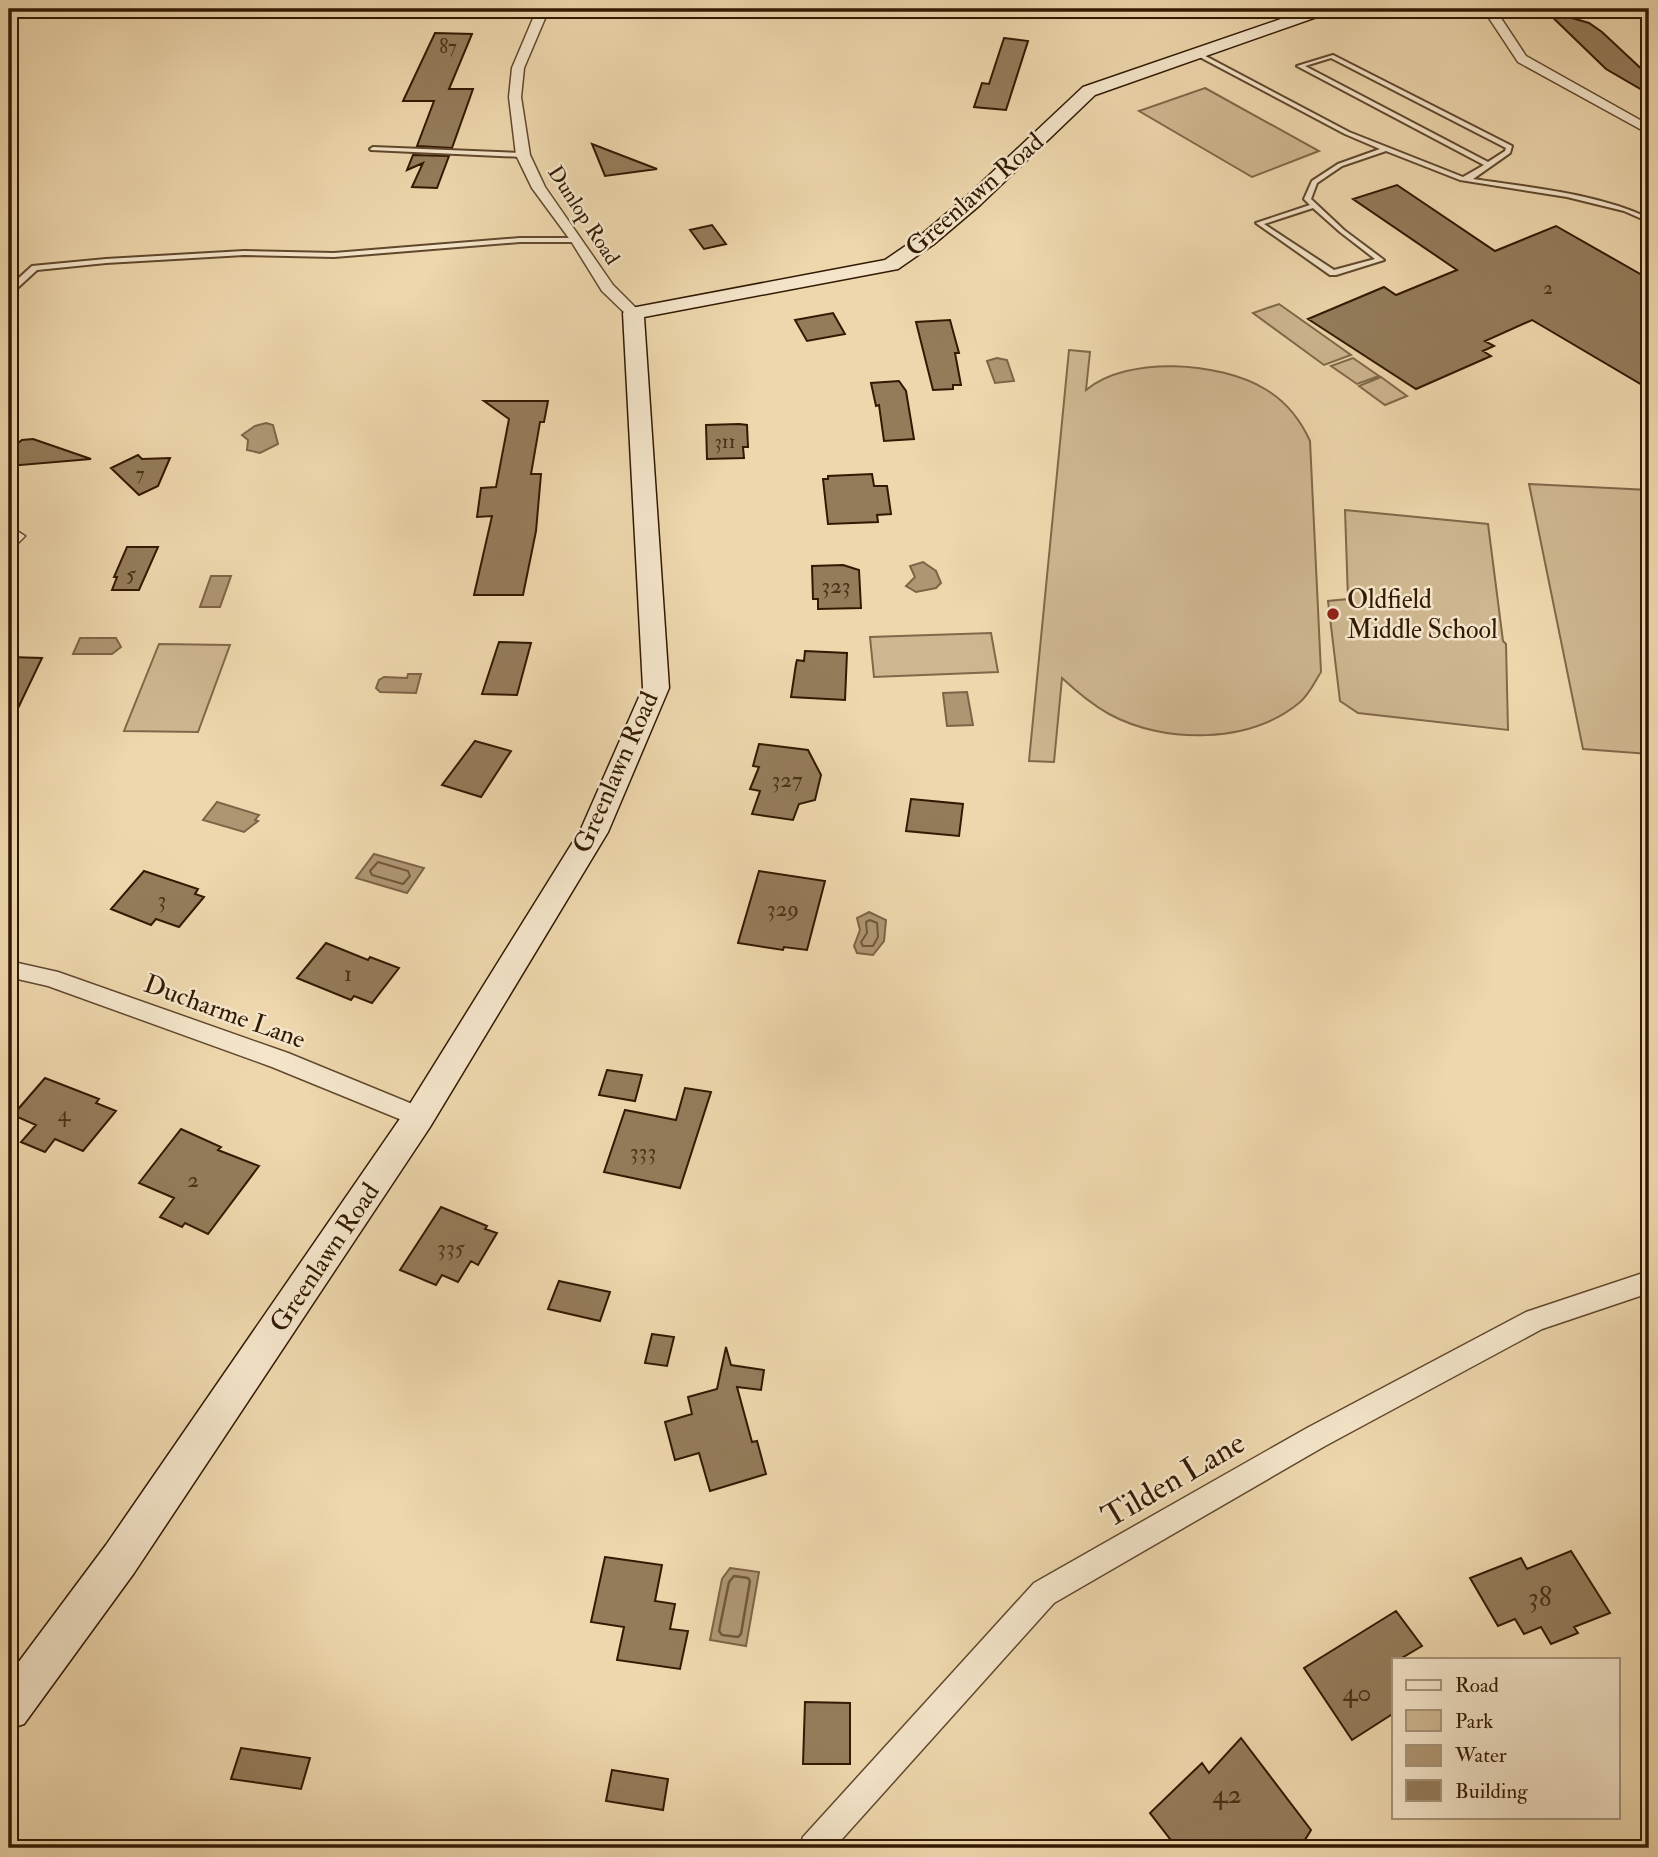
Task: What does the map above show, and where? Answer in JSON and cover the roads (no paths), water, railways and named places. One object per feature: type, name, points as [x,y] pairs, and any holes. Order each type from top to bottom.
[{"type":"main road","name":"Greenlawn Road","points":[[9,1709],[120,1559],[419,1116],[594,832],[656,688],[633,313],[891,265],[928,240],[973,201],[1089,91],[1325,9]]},
{"type":"street","name":"Dunlop Road","points":[[543,9],[518,68],[515,97],[523,155],[538,188],[577,240],[607,288],[633,313]]},
{"type":"street","points":[[1489,9],[1522,59],[1649,130]]},
{"type":"street","name":"Ducharme Lane","points":[[9,969],[50,978],[267,1055],[419,1116]]},
{"type":"street","name":"Tilden Lane","points":[[814,1848],[1044,1593],[1316,1437],[1535,1321],[1649,1282]]},
{"type":"lane","points":[[1196,53],[1347,134],[1466,180],[1567,195],[1626,210],[1649,220]]},
{"type":"lane","points":[[1466,180],[1508,152],[1510,147],[1331,56],[1300,66],[1488,165]]},
{"type":"lane","points":[[373,149],[523,155]]},
{"type":"lane","points":[[1314,206],[1259,223],[1333,272],[1380,260],[1342,232],[1314,206],[1307,200],[1314,182],[1340,165],[1385,149]]},
{"type":"lane","points":[[9,291],[35,268],[94,262],[244,253],[334,255],[520,240],[577,240]]},
{"type":"water","points":[[997,358],[1007,360],[1014,381],[995,383],[987,361]]},
{"type":"water","points":[[266,423],[273,425],[278,444],[260,453],[247,450],[248,440],[242,435],[255,426]]},
{"type":"water","points":[[923,562],[936,571],[941,583],[936,588],[916,592],[906,586],[915,577],[910,566]]},
{"type":"water","points":[[211,576],[231,576],[220,607],[200,607]]},
{"type":"water","points":[[80,638],[116,638],[121,647],[112,654],[73,654]]},
{"type":"water","points":[[408,674],[421,674],[416,693],[380,692],[376,688],[379,680],[384,677],[407,678]]},
{"type":"water","points":[[967,692],[973,725],[947,726],[943,693]]},
{"type":"water","points":[[217,802],[259,815],[255,820],[258,821],[244,832],[203,820]]},
{"type":"water","points":[[374,854],[424,868],[407,893],[356,878]]},
{"type":"water","points":[[869,912],[886,920],[884,941],[873,955],[857,953],[854,946],[860,930],[857,918]]},
{"type":"water","points":[[730,1568],[759,1572],[746,1646],[710,1640],[722,1579]]},
{"type":"place","name":"Oldfield Middle School","points":[[1333,614]]}]
